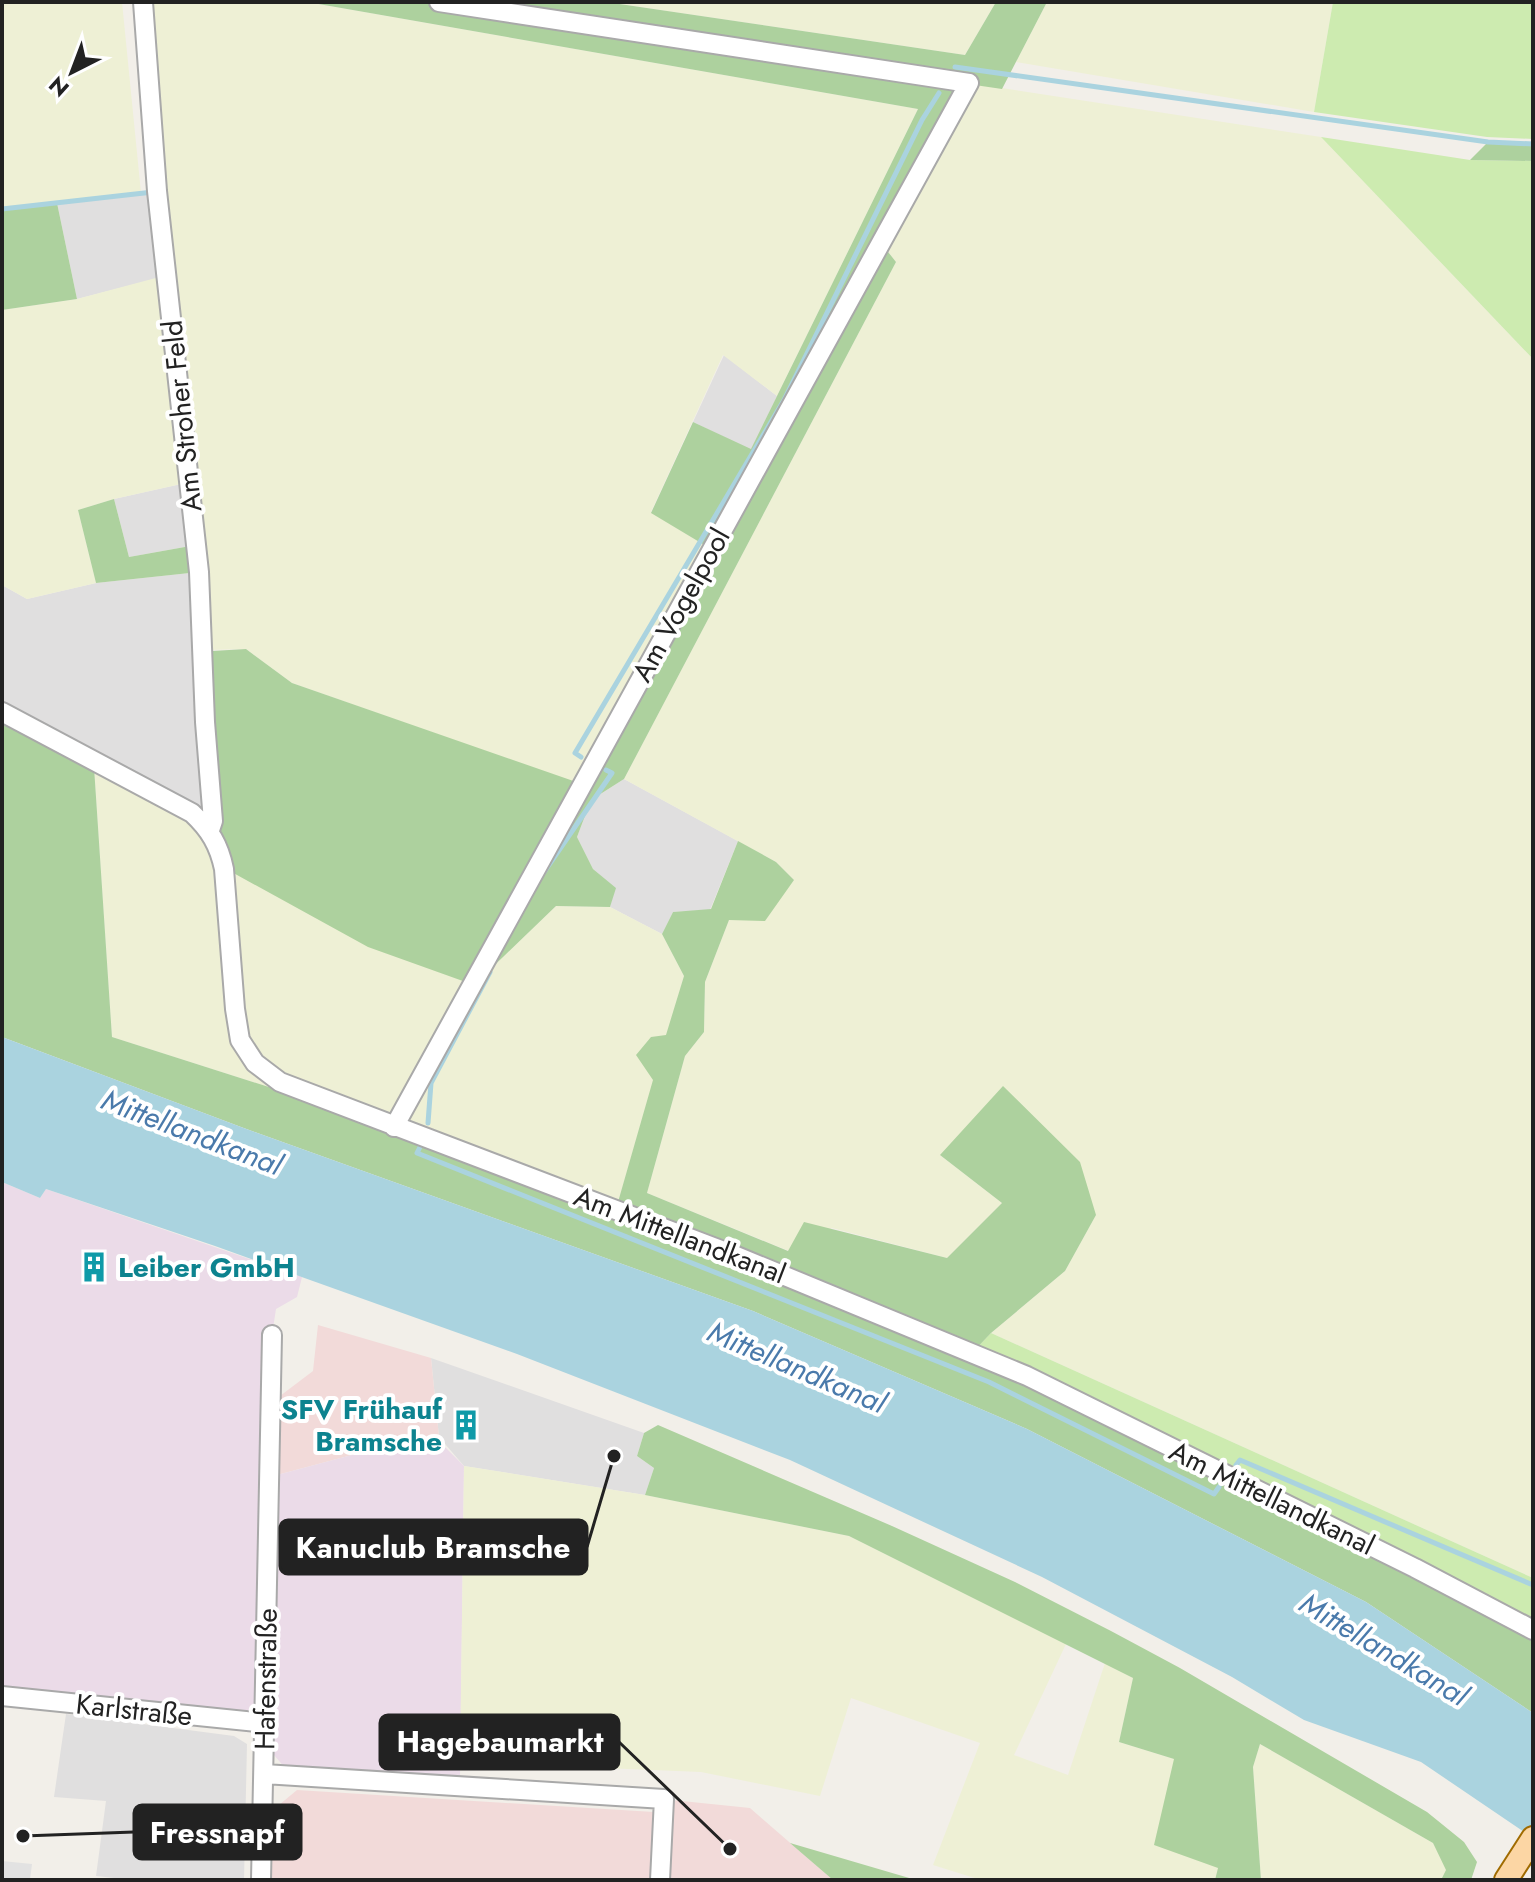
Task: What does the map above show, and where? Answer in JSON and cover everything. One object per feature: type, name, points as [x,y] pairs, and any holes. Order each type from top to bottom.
[{"type":"main road","points":[[1506,1880],[1531,1842]]},
{"type":"street","name":"Am Stroher Feld","points":[[143,2],[157,191],[199,572],[205,722],[213,821],[210,830]]},
{"type":"street","name":"Am Vogelpool","points":[[394,1127],[969,83],[439,2]]},
{"type":"street","points":[[2,712],[192,813],[210,830]]},
{"type":"street","name":"Am Mittellandkanal","points":[[210,830],[224,869],[240,1040],[255,1063],[280,1082],[734,1255],[1027,1376],[1415,1568],[1533,1630]]},
{"type":"street","name":"Hafenstraße","points":[[261,1880],[272,1335]]},
{"type":"street","name":"Karlstraße","points":[[2,1696],[266,1723]]},
{"type":"street","points":[[264,1774],[664,1799],[660,1880]]},
{"type":"shaded area","points":[[157,191],[167,276],[77,299],[57,203]]},
{"type":"shaded area","points":[[724,355],[777,396],[751,450],[693,422]]},
{"type":"shaded area","points":[[190,482],[196,545],[129,557],[114,499]]},
{"type":"shaded area","points":[[199,572],[203,829],[2,718],[2,585],[27,599],[96,583]]},
{"type":"shaded area","points":[[624,779],[738,841],[710,910],[673,912],[662,934],[610,907],[615,888],[593,869],[577,837],[591,800]]},
{"type":"shaded area","points":[[2,1182],[40,1198],[46,1189],[302,1277],[297,1297],[276,1309],[272,1335],[266,1723],[2,1693]]},
{"type":"shaded area","points":[[318,1325],[431,1358],[439,1437],[378,1448],[277,1475],[280,1396],[313,1371]]},
{"type":"shaded area","points":[[431,1358],[644,1433],[637,1456],[654,1468],[645,1495],[464,1466],[439,1437]]},
{"type":"shaded area","points":[[437,1439],[464,1466],[460,1777],[286,1769],[268,1748],[277,1475],[378,1448]]},
{"type":"shaded area","points":[[66,1714],[234,1736],[247,1744],[244,1880],[132,1880],[96,1876],[106,1801],[54,1797]]},
{"type":"shaded area","points":[[297,1790],[670,1813],[672,1800],[750,1808],[833,1880],[270,1880],[272,1819],[279,1805]]},
{"type":"shaded area","points":[[2,1861],[32,1864],[30,1880],[2,1880]]},
{"type":"green space","points":[[2,2],[122,2],[141,193],[2,209]]},
{"type":"green space","points":[[143,2],[307,2],[918,109],[777,396],[723,355],[651,512],[712,550],[582,785],[292,683],[246,649],[207,650],[190,482],[78,510],[96,583],[27,599],[2,585],[2,310],[77,299],[167,275]]},
{"type":"green space","points":[[307,2],[606,2],[965,55],[996,2],[1047,2],[1002,89],[968,84],[881,243],[896,262],[624,779],[591,800],[577,837],[593,869],[616,888],[610,907],[556,906],[474,985],[368,947],[228,870],[225,843],[203,829],[195,652],[246,649],[292,683],[582,784],[711,549],[651,513],[693,422],[751,449],[918,109]]},
{"type":"green space","points":[[606,2],[996,2],[965,55]]},
{"type":"green space","points":[[1047,2],[1333,2],[1314,112],[1016,62]]},
{"type":"green space","points":[[1333,2],[1533,2],[1533,139],[1487,137],[1314,112]]},
{"type":"green space","points":[[969,83],[1321,137],[1533,359],[1533,1578],[991,1333],[1065,1271],[1096,1215],[940,1155],[1002,1203],[947,1258],[832,1228],[789,1251],[647,1193],[685,1056],[704,1032],[705,982],[729,920],[794,880],[776,862],[624,779],[896,262],[881,243]]},
{"type":"green space","points":[[1321,137],[1470,160],[1533,161],[1533,359]]},
{"type":"green space","points":[[1488,142],[1533,144],[1533,161],[1470,160]]},
{"type":"green space","points":[[57,203],[77,299],[2,310],[2,209]]},
{"type":"green space","points":[[114,499],[129,557],[196,545],[199,572],[96,583],[78,510]]},
{"type":"green space","points":[[2,718],[94,767],[112,1037],[394,1127],[616,1209],[653,1080],[636,1055],[651,1037],[666,1035],[684,976],[662,934],[673,912],[711,909],[738,841],[776,862],[794,880],[765,921],[729,920],[705,982],[704,1032],[685,1056],[647,1193],[788,1251],[804,1222],[947,1258],[1002,1203],[940,1155],[1003,1086],[1080,1162],[1096,1215],[1065,1271],[973,1352],[1533,1630],[1533,1713],[1366,1602],[1027,1429],[753,1311],[241,1127],[2,1037]]},
{"type":"green space","points":[[94,767],[474,985],[556,906],[610,907],[662,934],[684,976],[616,1209],[394,1127],[112,1037]]},
{"type":"green space","points":[[991,1333],[1533,1578],[1533,1630],[972,1353]]},
{"type":"green space","points":[[658,1425],[1015,1582],[1180,1668],[1427,1812],[1464,1842],[1477,1862],[1471,1880],[1441,1880],[1446,1870],[1433,1843],[1260,1744],[1253,1767],[1261,1880],[1215,1880],[1218,1868],[1154,1845],[1174,1759],[1119,1742],[1133,1678],[849,1536],[645,1495],[654,1468],[637,1456],[644,1433]]},
{"type":"green space","points":[[464,1466],[645,1495],[849,1536],[1066,1644],[1014,1755],[1068,1775],[1105,1663],[1133,1678],[1119,1742],[1174,1759],[1218,1869],[1215,1880],[981,1880],[933,1865],[980,1743],[851,1698],[820,1796],[701,1772],[460,1762]]},
{"type":"green space","points":[[1260,1744],[1433,1843],[1447,1870],[1441,1880],[1261,1880],[1253,1767]]},
{"type":"green space","points":[[790,1843],[916,1880],[833,1880]]},
{"type":"water","name":"Mittellandkanal","points":[[2,1037],[241,1127],[753,1311],[1027,1429],[1366,1602],[1533,1713],[1533,1838],[1421,1762],[1304,1720],[1232,1677],[1042,1577],[790,1460],[517,1354],[215,1246],[46,1189],[40,1198],[2,1182]]},
{"type":"waterway","points":[[955,67],[1488,142],[1533,144]]},
{"type":"waterway","points":[[581,757],[575,753],[784,400],[922,120],[939,93]]},
{"type":"waterway","points":[[2,209],[153,192]]},
{"type":"waterway","points":[[544,872],[612,773],[606,770]]},
{"type":"waterway","points":[[428,1123],[431,1083],[490,972]]},
{"type":"waterway","points":[[421,1145],[417,1153],[989,1382],[1214,1494],[1219,1487]]},
{"type":"waterway","points":[[1236,1465],[1240,1460],[1533,1585]]},
{"type":"place","name":"Leiber GmbH","points":[[94,1267]]},
{"type":"place","name":"SFV Frühauf Bramsche","points":[[466,1425]]},
{"type":"place","name":"Kanuclub Bramsche","points":[[614,1456]]},
{"type":"place","name":"Fressnapf","points":[[23,1836]]},
{"type":"place","name":"Hagebaumarkt","points":[[730,1849]]}]
